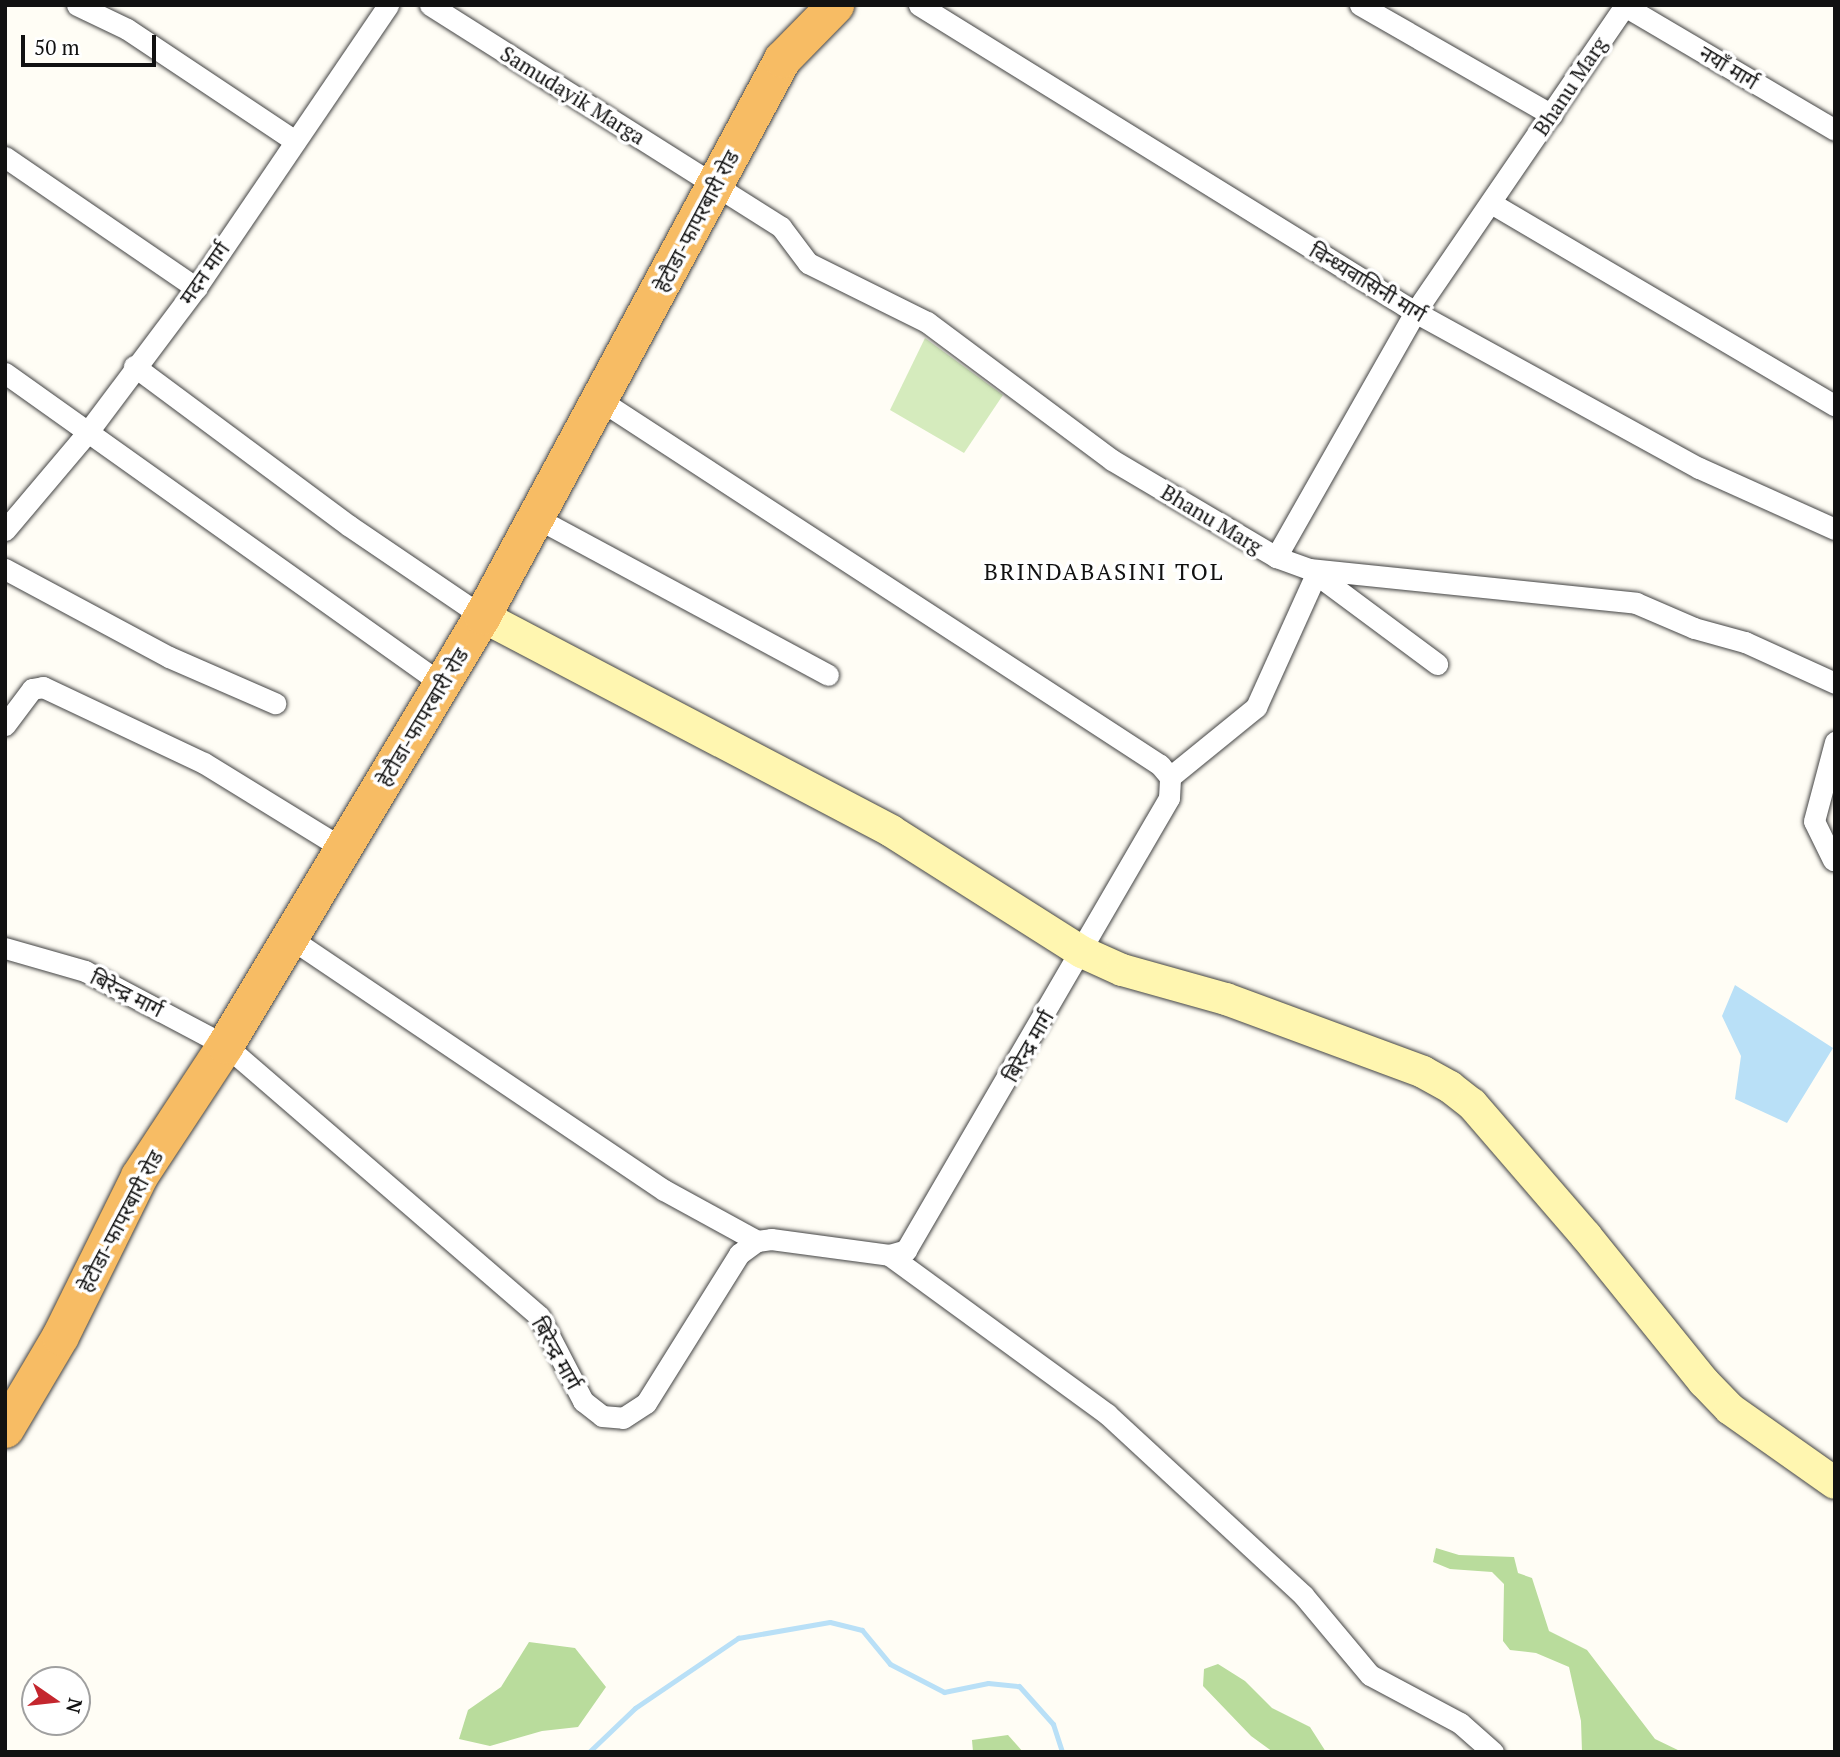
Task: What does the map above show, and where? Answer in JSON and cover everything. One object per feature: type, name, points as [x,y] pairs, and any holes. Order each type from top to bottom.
[{"type":"highway","name":"हेटौडा-फापरबारी रोड","points":[[5,1429],[60,1336],[139,1176],[225,1045],[482,616],[533,516],[600,400],[782,59],[835,5]]},
{"type":"main road","points":[[482,616],[891,831],[1082,952],[1122,970],[1275,1017],[1423,1072],[1450,1087],[1472,1104],[1586,1236],[1704,1382],[1730,1409],[1835,1483]]},
{"type":"street","points":[[77,5],[127,29],[295,141]]},
{"type":"street","name":"मदन मार्ग","points":[[5,530],[87,433],[134,366],[195,288],[388,5]]},
{"type":"street","name":"Samudayik Marga","points":[[430,5],[717,184]]},
{"type":"street","name":"विन्ध्यवासिनी मार्ग","points":[[919,5],[1415,312],[1699,467],[1835,529]]},
{"type":"street","points":[[1360,5],[1552,115]]},
{"type":"street","name":"Bhanu Marg","points":[[717,184],[781,227],[808,263],[927,322],[1112,460],[1276,557],[1415,312],[1552,115],[1624,5]]},
{"type":"street","name":"नयाँ मार्ग","points":[[1624,5],[1835,130]]},
{"type":"street","points":[[5,157],[195,288]]},
{"type":"street","points":[[1491,203],[1835,406]]},
{"type":"street","points":[[134,366],[348,525],[482,616]]},
{"type":"street","points":[[5,373],[442,684]]},
{"type":"street","points":[[600,400],[1160,765],[1170,778],[1256,707],[1313,571]]},
{"type":"street","points":[[533,516],[828,675]]},
{"type":"street","points":[[1276,557],[1313,571],[1636,603],[1695,628],[1745,642],[1835,683]]},
{"type":"street","points":[[5,569],[169,657],[275,703]]},
{"type":"street","points":[[1313,571],[1437,664]]},
{"type":"street","points":[[5,725],[32,690],[43,687],[204,763],[344,849]]},
{"type":"street","points":[[1833,860],[1814,821],[1835,742]]},
{"type":"street","name":"बिरेन्द्र मार्ग","points":[[889,1255],[906,1250],[927,1218],[1169,798],[1170,778]]},
{"type":"street","points":[[290,938],[664,1190],[757,1241],[771,1238],[889,1255],[1108,1414],[1303,1595],[1370,1675],[1460,1723],[1493,1752]]},
{"type":"street","name":"बिरेन्द्र मार्ग","points":[[5,948],[85,971],[225,1045],[539,1316],[583,1401],[603,1416],[623,1418],[646,1403],[738,1254],[757,1241]]},
{"type":"green space","points":[[925,338],[1003,395],[964,453],[890,410]]},
{"type":"green space","points":[[1436,1548],[1459,1555],[1514,1557],[1518,1573],[1532,1578],[1549,1631],[1587,1650],[1655,1739],[1682,1752],[1582,1752],[1581,1721],[1569,1667],[1536,1653],[1510,1650],[1503,1641],[1504,1584],[1492,1572],[1450,1569],[1433,1562]]},
{"type":"green space","points":[[529,1642],[575,1648],[606,1687],[578,1727],[542,1731],[490,1746],[459,1739],[468,1710],[501,1687]]},
{"type":"green space","points":[[1218,1664],[1245,1681],[1272,1708],[1310,1727],[1326,1752],[1273,1752],[1251,1736],[1203,1686],[1204,1669]]},
{"type":"green space","points":[[1008,1735],[1023,1752],[973,1752],[972,1740]]},
{"type":"water","points":[[1735,985],[1833,1048],[1787,1123],[1735,1099],[1741,1056],[1722,1016]]},
{"type":"waterway","points":[[589,1752],[635,1708],[738,1638],[830,1622],[862,1630],[890,1664],[944,1692],[988,1683],[1019,1686],[1053,1724],[1062,1752]]},
{"type":"district","name":"BRINDABASINI TOL","points":[[1104,572]]}]
